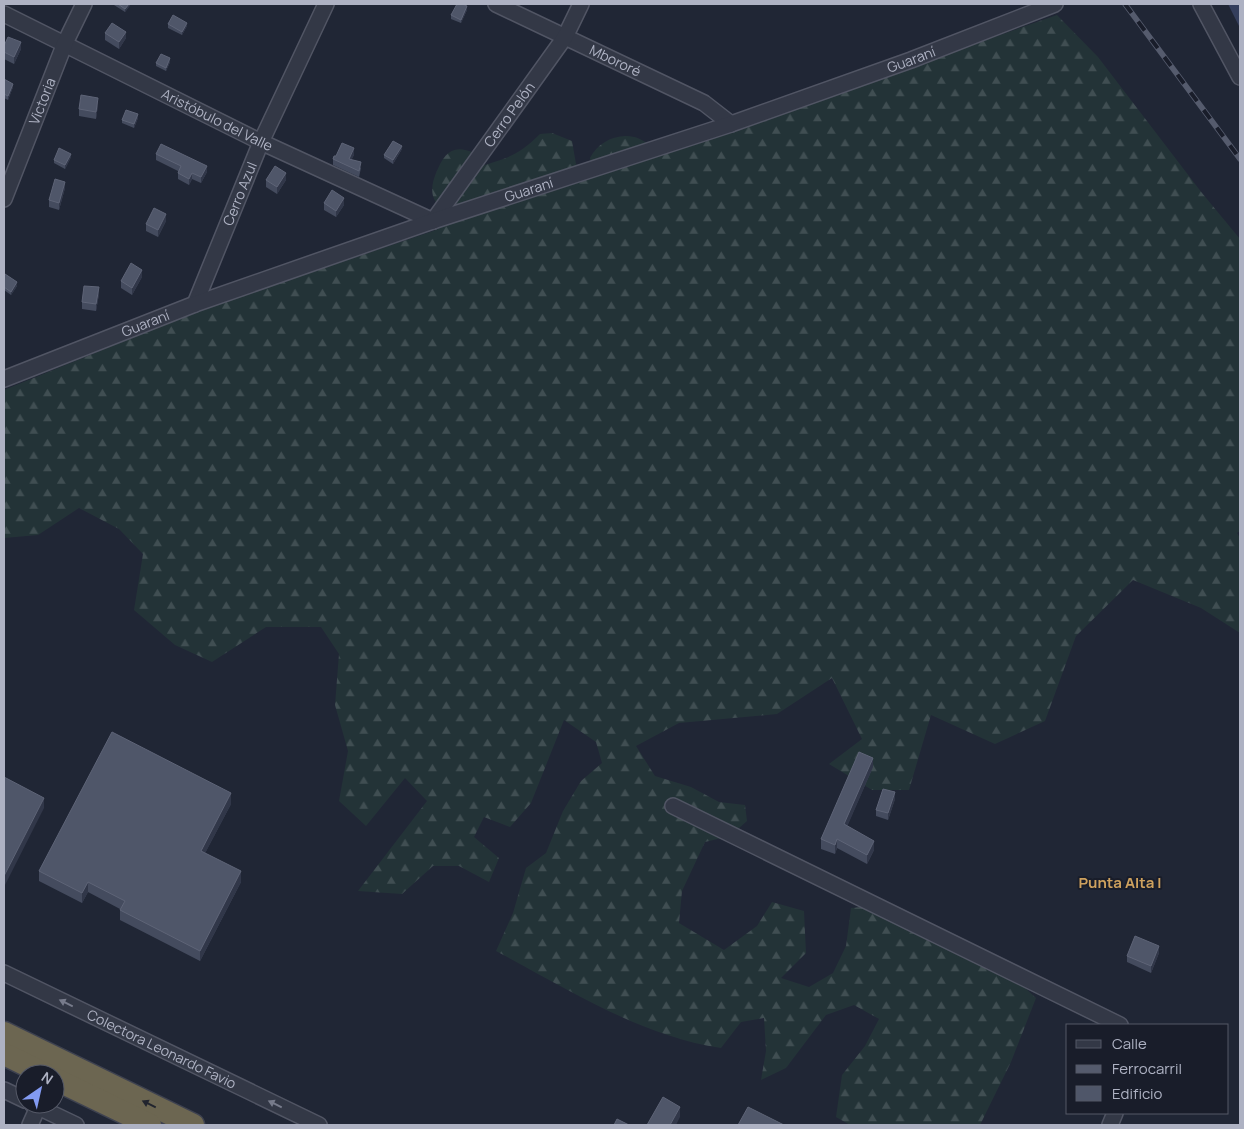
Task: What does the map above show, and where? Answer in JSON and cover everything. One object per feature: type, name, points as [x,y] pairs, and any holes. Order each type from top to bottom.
[{"type":"highway","points":[[4,1033],[193,1125]]},
{"type":"highway","points":[[4,1054],[24,1064]]},
{"type":"highway","points":[[65,1084],[150,1125]]},
{"type":"street","name":"Victoria","points":[[4,199],[65,43],[84,4]]},
{"type":"street","name":"Cerro Azul","points":[[195,304],[262,142],[326,4]]},
{"type":"street","name":"Mbororé","points":[[496,4],[704,103],[731,124]]},
{"type":"street","name":"Cerro Pelón","points":[[433,221],[565,37],[581,4]]},
{"type":"street","name":"Guaraní","points":[[4,379],[195,304],[433,221],[731,124],[911,60],[1055,4]]},
{"type":"street","points":[[1200,4],[1240,77]]},
{"type":"street","name":"Aristóbulo del Valle","points":[[4,14],[262,142],[433,221]]},
{"type":"street","points":[[673,806],[1118,1024]]},
{"type":"street","name":"Colectora Leonardo Favio","points":[[4,973],[319,1125]]},
{"type":"street","points":[[53,1114],[76,1125]]},
{"type":"green space","points":[[1057,15],[1098,57],[1202,193],[1240,239],[1240,531],[1237,533],[1240,538],[1240,633],[1201,608],[1133,580],[1076,636],[1045,721],[995,744],[931,715],[909,790],[872,790],[829,764],[862,739],[832,678],[777,714],[679,723],[636,746],[655,776],[691,787],[719,802],[745,805],[747,821],[730,836],[705,842],[682,891],[679,923],[724,950],[757,926],[772,902],[804,911],[806,953],[781,978],[809,987],[833,973],[846,946],[851,908],[892,904],[965,959],[992,958],[1036,998],[1011,1062],[980,1125],[850,1125],[836,1117],[842,1075],[865,1046],[879,1019],[854,1005],[826,1015],[786,1068],[761,1080],[766,1051],[764,1018],[741,1022],[721,1048],[691,1042],[633,1022],[605,1009],[496,951],[513,913],[526,868],[546,853],[563,811],[581,781],[602,763],[596,742],[564,720],[531,803],[510,827],[484,817],[474,837],[499,858],[489,882],[459,866],[433,866],[402,894],[358,891],[427,801],[405,778],[366,826],[339,801],[348,751],[335,705],[339,654],[321,627],[266,627],[212,662],[175,645],[134,610],[143,554],[119,529],[79,508],[38,535],[4,538],[4,390],[208,307],[433,231],[450,223],[436,203],[432,190],[434,179],[442,160],[454,150],[460,149],[474,153],[478,167],[518,152],[540,134],[552,133],[572,141],[576,164],[583,172],[592,167],[590,158],[602,144],[620,136],[641,139],[652,146],[786,110]]},
{"type":"water","points":[[1228,4],[1240,4],[1240,28]]},
{"type":"building","points":[[118,4],[129,4],[125,9]]},
{"type":"building","points":[[457,4],[467,6],[461,20],[451,15]]},
{"type":"building","points":[[173,15],[187,23],[182,32],[168,24]]},
{"type":"building","points":[[112,23],[126,32],[119,42],[105,33]]},
{"type":"building","points":[[8,37],[21,42],[14,57],[4,52],[4,46]]},
{"type":"building","points":[[161,54],[170,58],[166,68],[156,63]]},
{"type":"building","points":[[4,79],[13,84],[8,96],[4,94]]},
{"type":"building","points":[[81,95],[98,98],[96,112],[79,109]]},
{"type":"building","points":[[126,110],[138,114],[134,124],[122,120]]},
{"type":"building","points":[[393,141],[402,146],[393,160],[384,155]]},
{"type":"building","points":[[342,143],[354,148],[349,159],[361,162],[359,171],[333,159]]},
{"type":"building","points":[[161,144],[207,166],[201,177],[192,173],[189,179],[178,173],[181,166],[156,154]]},
{"type":"building","points":[[59,148],[71,154],[65,165],[54,160]]},
{"type":"building","points":[[275,166],[286,173],[277,187],[266,180]]},
{"type":"building","points":[[55,179],[65,182],[59,203],[49,200]]},
{"type":"building","points":[[332,190],[344,198],[336,211],[324,203]]},
{"type":"building","points":[[154,208],[166,214],[158,230],[146,224]]},
{"type":"building","points":[[131,263],[142,270],[132,288],[121,281]]},
{"type":"building","points":[[5,274],[17,282],[11,292],[4,287]]},
{"type":"building","points":[[84,286],[99,287],[96,304],[82,302]]},
{"type":"building","points":[[112,732],[231,793],[201,851],[241,871],[200,951],[120,910],[125,901],[88,882],[82,893],[39,871]]},
{"type":"building","points":[[859,752],[873,758],[844,824],[874,841],[867,855],[837,839],[835,845],[821,839]]},
{"type":"building","points":[[4,777],[44,798],[4,876]]},
{"type":"building","points":[[883,789],[895,792],[888,813],[876,810]]},
{"type":"building","points":[[1135,936],[1159,946],[1151,966],[1127,956]]},
{"type":"building","points":[[663,1097],[680,1107],[670,1125],[647,1125]]},
{"type":"building","points":[[748,1107],[784,1125],[738,1125]]},
{"type":"building","points":[[617,1119],[629,1125],[614,1125]]},
{"type":"railway","points":[[1125,4],[1240,159]]},
{"type":"district","name":"Punta Alta I","points":[[1120,883]]}]
